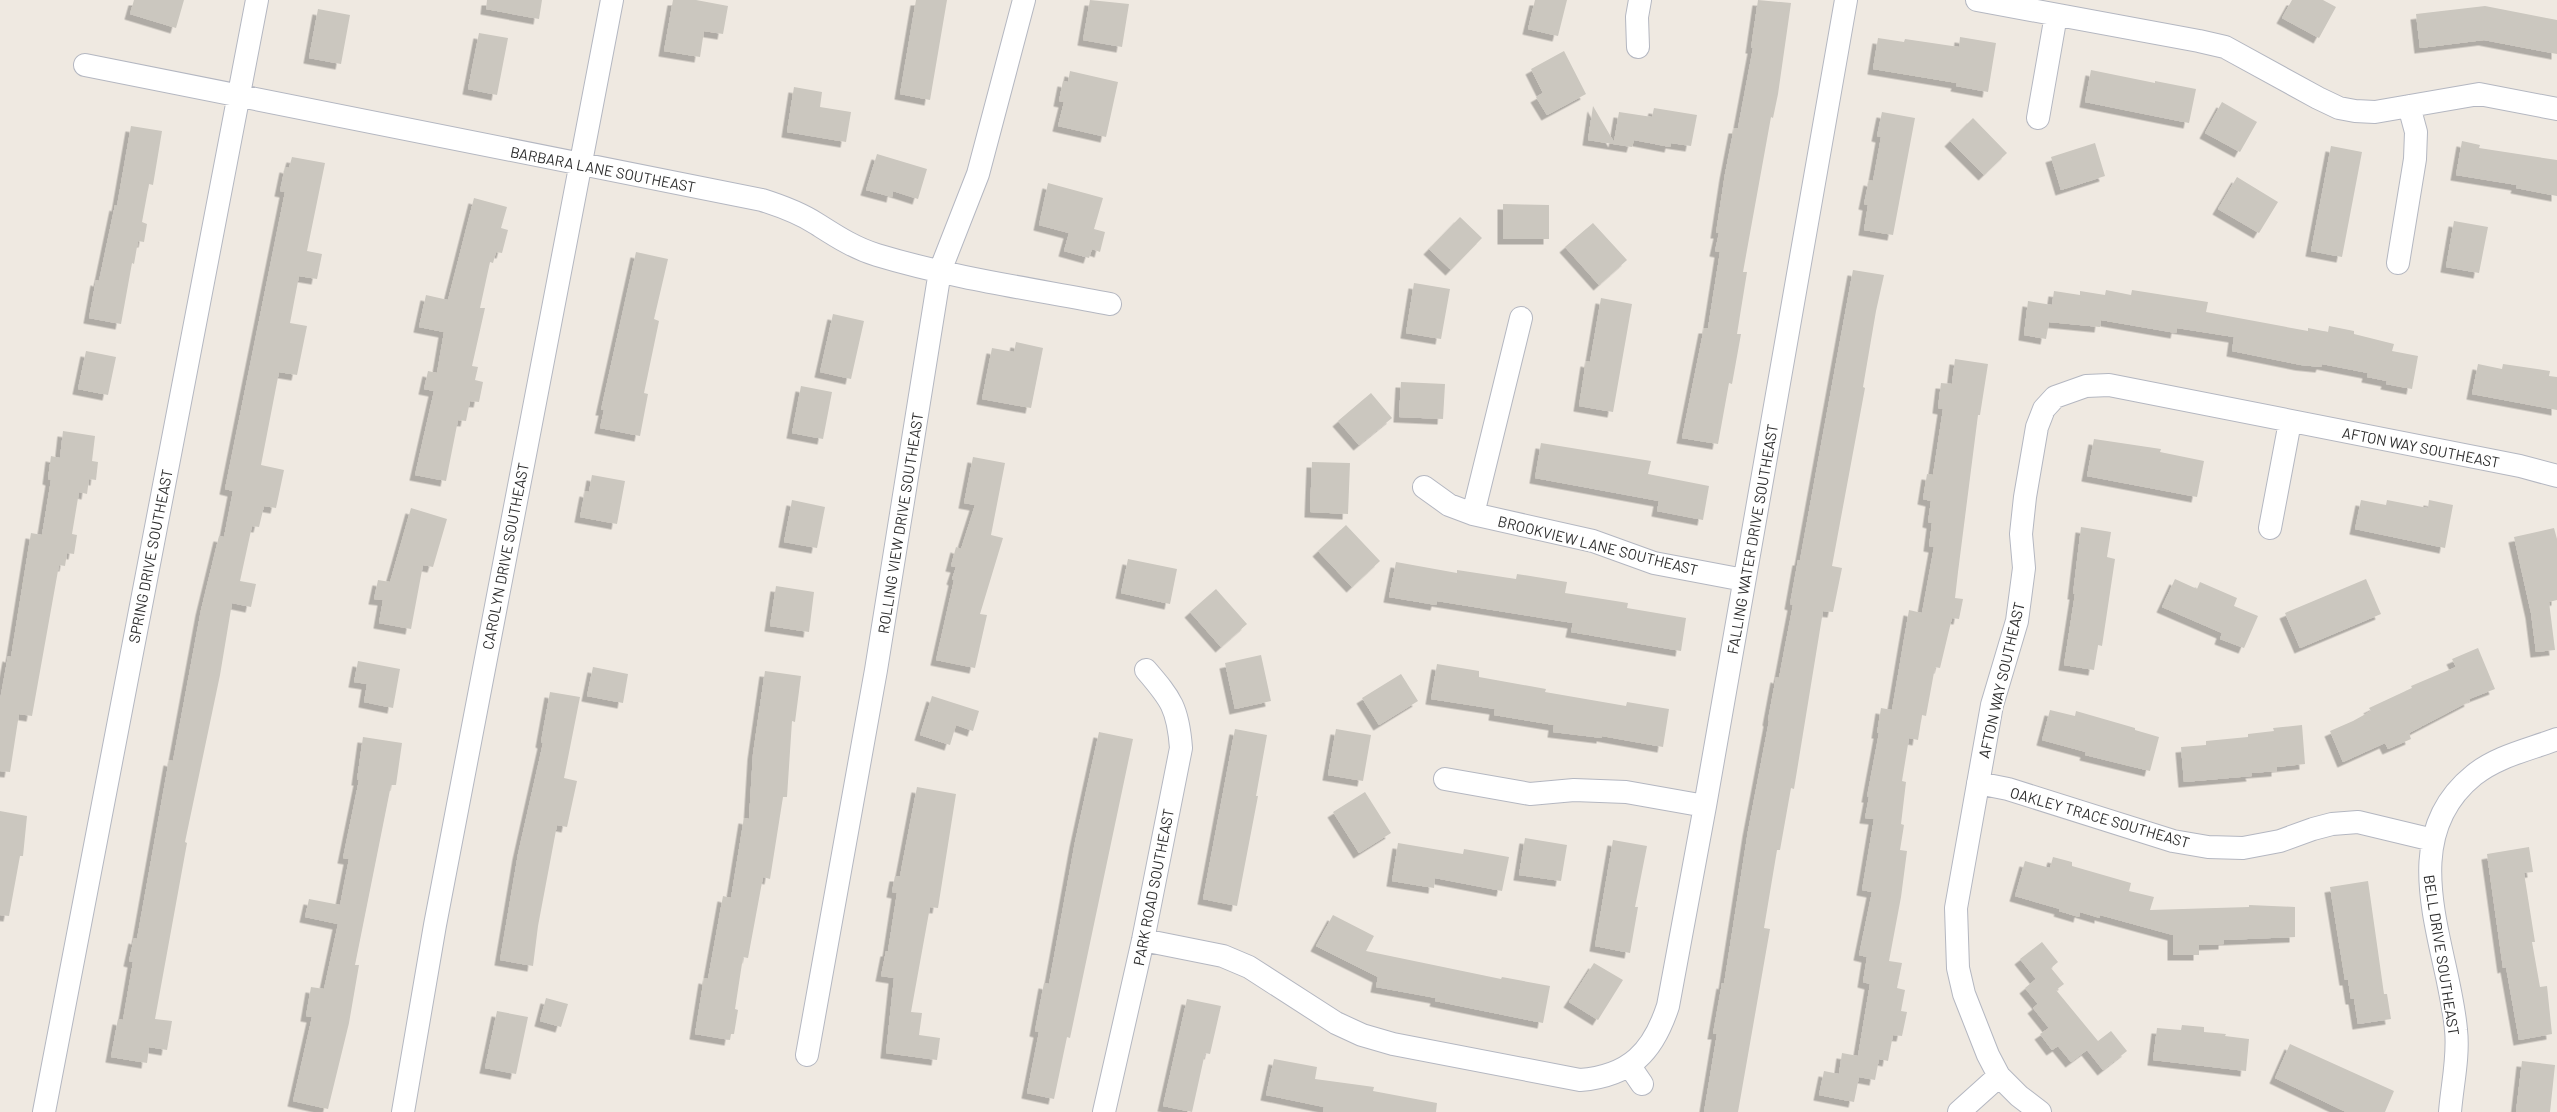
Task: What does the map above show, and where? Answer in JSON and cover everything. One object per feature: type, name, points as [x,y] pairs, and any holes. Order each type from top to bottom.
[{"type":"street","name":"SPRING DRIVE SOUTHEAST","points":[[44,1112],[257,0]]},
{"type":"street","name":"CAROLYN DRIVE SOUTHEAST","points":[[402,1112],[435,925],[612,0]]},
{"type":"street","name":"ROLLING VIEW DRIVE SOUTHEAST","points":[[807,1055],[876,670],[940,271],[978,174],[1024,0]]},
{"type":"street","points":[[1638,47],[1640,0]]},
{"type":"street","name":"FALLING WATER DRIVE SOUTHEAST","points":[[1143,940],[1223,956],[1273,981],[1336,1023],[1362,1035],[1394,1044],[1580,1080],[1610,1075],[1636,1075],[1660,1031],[1668,1005],[1846,0]]},
{"type":"street","points":[[1977,0],[2199,40],[2225,47],[2339,108],[2376,112],[2479,94],[2557,109]]},
{"type":"street","points":[[2037,118],[2056,15]]},
{"type":"street","name":"BARBARA LANE SOUTHEAST","points":[[85,65],[762,200],[786,208],[857,248],[940,271],[1110,304]]},
{"type":"street","points":[[2398,263],[2415,159],[2416,132],[2409,106]]},
{"type":"street","points":[[1473,514],[1521,318]]},
{"type":"street","name":"AFTON WAY SOUTHEAST","points":[[2040,1112],[2019,1096],[2000,1076],[1988,1055],[1964,994],[1956,943],[1956,908],[1992,705],[2018,621],[2024,568],[2021,534],[2025,497],[2037,427],[2044,409],[2055,397],[2070,390],[2086,386],[2109,385],[2520,466],[2557,476]]},
{"type":"street","points":[[2270,528],[2290,422]]},
{"type":"street","name":"BROOKVIEW LANE SOUTHEAST","points":[[1424,486],[1449,505],[1473,514],[1593,541],[1654,563],[1744,580]]},
{"type":"street","name":"PARK ROAD SOUTHEAST","points":[[1104,1112],[1143,940],[1181,748],[1179,720],[1168,696],[1146,670]]},
{"type":"street","name":"BELL DRIVE SOUTHEAST","points":[[2450,1112],[2457,1031],[2431,895],[2429,868],[2433,840],[2443,814],[2472,777],[2490,764],[2512,754],[2548,743]]},
{"type":"street","points":[[1445,779],[1530,794],[1574,790],[1626,792],[1705,806]]},
{"type":"street","name":"OAKLEY TRACE SOUTHEAST","points":[[1978,783],[2075,809],[2173,841],[2208,847],[2242,848],[2280,841],[2313,828],[2358,822],[2433,840]]},
{"type":"street","points":[[1959,1112],[2000,1076]]},
{"type":"building","points":[[134,0],[184,0],[176,28],[130,14]]},
{"type":"building","points":[[487,0],[542,0],[539,19],[486,9]]},
{"type":"building","points":[[673,0],[696,0],[728,6],[723,34],[704,31],[700,57],[664,51]]},
{"type":"building","points":[[916,0],[947,0],[930,100],[900,94]]},
{"type":"building","points":[[1090,0],[1129,4],[1122,47],[1083,40]]},
{"type":"building","points":[[1535,0],[1567,0],[1558,36],[1528,29]]},
{"type":"building","points":[[1758,0],[1791,3],[1778,94],[1773,118],[1771,117],[1743,272],[1747,272],[1737,334],[1741,334],[1718,444],[1682,438],[1704,328],[1708,328],[1720,252],[1715,251],[1719,233],[1716,233],[1734,128],[1738,128],[1753,48],[1751,48]]},
{"type":"building","points":[[2292,0],[2323,0],[2336,7],[2319,38],[2282,18]]},
{"type":"building","points":[[2485,6],[2557,20],[2557,54],[2484,40],[2420,48],[2416,14]]},
{"type":"building","points":[[318,9],[350,15],[341,64],[309,58]]},
{"type":"building","points":[[479,33],[508,38],[497,95],[468,89]]},
{"type":"building","points":[[1960,37],[1996,43],[1988,92],[1956,86],[1957,83],[1873,69],[1878,38],[1904,42],[1905,39],[1959,47]]},
{"type":"building","points":[[1564,51],[1586,94],[1547,115],[1536,97],[1543,93],[1531,69]]},
{"type":"building","points":[[2091,70],[2196,89],[2189,123],[2085,102]]},
{"type":"building","points":[[1070,71],[1118,82],[1106,137],[1058,126],[1064,102],[1059,101],[1063,81],[1068,82]]},
{"type":"building","points":[[794,87],[822,92],[820,107],[851,112],[846,142],[787,132]]},
{"type":"building","points":[[2222,102],[2257,122],[2240,152],[2205,133]]},
{"type":"building","points":[[1593,106],[1614,142],[1619,112],[1652,117],[1654,108],[1697,115],[1691,146],[1671,143],[1670,147],[1634,140],[1632,147],[1588,140]]},
{"type":"building","points":[[1882,112],[1915,118],[1893,235],[1864,230],[1868,205],[1864,204],[1869,180],[1873,181],[1881,137],[1877,136]]},
{"type":"building","points":[[1973,118],[2007,153],[1984,175],[1950,141]]},
{"type":"building","points":[[131,126],[162,131],[153,185],[149,184],[142,222],[147,224],[144,242],[138,241],[121,324],[89,318],[96,280],[99,281],[115,205],[117,206]]},
{"type":"building","points":[[2462,141],[2480,145],[2479,148],[2557,160],[2557,196],[2516,188],[2517,185],[2456,175]]},
{"type":"building","points":[[2095,143],[2105,176],[2061,190],[2051,157]]},
{"type":"building","points":[[2331,146],[2362,152],[2342,257],[2311,251]]},
{"type":"building","points":[[877,154],[927,169],[918,199],[893,191],[892,197],[866,190]]},
{"type":"building","points":[[292,157],[325,163],[307,251],[322,254],[317,279],[299,276],[290,323],[307,326],[297,375],[279,372],[261,465],[284,470],[276,508],[264,506],[259,527],[252,526],[240,581],[256,584],[251,607],[232,603],[220,675],[185,842],[187,843],[155,1019],[172,1021],[167,1050],[149,1047],[147,1063],[111,1057],[118,1019],[123,1020],[133,962],[129,961],[134,938],[137,939],[169,760],[173,761],[201,610],[219,536],[224,537],[233,491],[225,489],[285,192],[280,191],[285,167],[289,168]]},
{"type":"building","points":[[2237,177],[2278,202],[2259,233],[2218,209]]},
{"type":"building","points":[[1048,183],[1103,198],[1094,229],[1105,232],[1100,252],[1092,249],[1089,258],[1064,251],[1069,233],[1039,225]]},
{"type":"building","points":[[474,198],[507,207],[501,228],[508,230],[502,253],[496,252],[493,263],[490,262],[480,308],[485,308],[472,366],[478,367],[475,380],[483,382],[479,402],[470,401],[466,421],[458,420],[446,481],[415,475],[434,391],[424,389],[428,371],[437,373],[444,332],[419,327],[426,295],[448,300]]},
{"type":"building","points":[[1503,204],[1549,205],[1549,239],[1503,239]]},
{"type":"building","points":[[1460,217],[1482,238],[1451,270],[1429,249]]},
{"type":"building","points":[[2454,221],[2488,227],[2479,273],[2446,267]]},
{"type":"building","points":[[1593,223],[1627,260],[1599,285],[1565,247]]},
{"type":"building","points":[[636,252],[668,259],[654,319],[659,321],[644,393],[648,394],[640,436],[600,428],[604,410],[601,410]]},
{"type":"building","points":[[1853,270],[1884,275],[1832,566],[1842,568],[1833,612],[1823,611],[1794,789],[1791,788],[1780,850],[1777,850],[1764,928],[1770,929],[1738,1112],[1704,1112],[1717,1034],[1713,1034],[1722,983],[1724,984],[1748,831],[1776,677],[1779,678],[1793,605],[1790,604]]},
{"type":"building","points":[[1414,283],[1450,289],[1441,339],[1406,333]]},
{"type":"building","points":[[2106,290],[2131,295],[2132,290],[2208,302],[2206,312],[2308,331],[2308,328],[2328,332],[2329,326],[2354,331],[2354,334],[2394,344],[2392,351],[2418,356],[2412,389],[2386,384],[2387,381],[2367,377],[2368,373],[2322,364],[2321,367],[2301,365],[2232,351],[2234,337],[2177,328],[2176,333],[2101,320],[2100,327],[2049,322],[2046,339],[2024,335],[2028,301],[2052,305],[2054,291],[2080,295],[2080,291],[2105,295]]},
{"type":"building","points":[[1601,298],[1632,304],[1613,412],[1579,406],[1586,361],[1590,362]]},
{"type":"building","points":[[833,314],[864,321],[851,379],[820,372]]},
{"type":"building","points":[[1016,342],[1043,348],[1031,408],[982,399],[992,348],[1014,352]]},
{"type":"building","points":[[86,351],[116,357],[108,395],[78,389]]},
{"type":"building","points":[[1955,359],[1988,364],[1980,415],[1978,415],[1955,598],[1963,599],[1959,619],[1952,618],[1940,668],[1935,667],[1926,716],[1922,715],[1918,740],[1909,738],[1902,781],[1906,782],[1900,850],[1907,851],[1889,961],[1902,963],[1897,988],[1905,990],[1901,1011],[1907,1012],[1902,1036],[1893,1035],[1888,1061],[1879,1059],[1875,1080],[1859,1077],[1854,1102],[1819,1095],[1824,1071],[1839,1074],[1842,1053],[1858,1056],[1870,984],[1863,982],[1867,957],[1859,955],[1872,892],[1862,890],[1874,819],[1865,818],[1869,797],[1867,797],[1879,733],[1877,733],[1881,708],[1892,710],[1909,610],[1922,613],[1934,547],[1929,546],[1932,523],[1928,522],[1931,501],[1923,499],[1927,474],[1933,475],[1943,409],[1938,408],[1941,383],[1952,384]]},
{"type":"building","points":[[2478,364],[2502,369],[2503,364],[2550,371],[2549,376],[2557,377],[2557,410],[2472,394]]},
{"type":"building","points":[[1401,382],[1445,384],[1443,419],[1399,417]]},
{"type":"building","points":[[801,386],[832,392],[823,439],[792,433]]},
{"type":"building","points":[[1371,393],[1392,418],[1359,445],[1338,421]]},
{"type":"building","points":[[63,431],[95,436],[92,461],[98,462],[96,480],[89,479],[87,494],[79,492],[72,534],[77,535],[74,554],[67,553],[65,566],[59,565],[32,716],[19,714],[10,772],[0,771],[0,700],[8,656],[11,657],[31,533],[42,535],[51,480],[48,479],[51,456],[60,458]]},
{"type":"building","points":[[2094,439],[2161,449],[2160,452],[2204,461],[2197,497],[2087,476]]},
{"type":"building","points":[[1541,443],[1651,461],[1648,474],[1709,486],[1703,520],[1657,511],[1659,501],[1535,478]]},
{"type":"building","points":[[973,457],[1005,463],[991,535],[1003,538],[980,614],[987,615],[975,668],[936,660],[954,580],[952,579],[956,567],[951,566],[956,547],[961,549],[975,505],[964,503]]},
{"type":"building","points":[[1312,462],[1350,463],[1348,514],[1310,512]]},
{"type":"building","points":[[592,475],[625,481],[617,524],[580,517],[585,491],[589,492]]},
{"type":"building","points":[[792,500],[825,507],[817,548],[784,542]]},
{"type":"building","points":[[2361,500],[2386,505],[2387,500],[2428,508],[2429,500],[2453,505],[2445,548],[2355,529]]},
{"type":"building","points":[[411,508],[447,519],[433,567],[423,565],[411,629],[379,623],[383,600],[374,599],[378,580],[390,582]]},
{"type":"building","points":[[1346,525],[1380,561],[1352,587],[1318,551]]},
{"type":"building","points":[[2081,527],[2111,532],[2107,557],[2115,559],[2102,646],[2098,645],[2094,670],[2064,665],[2075,594],[2073,594]]},
{"type":"building","points":[[2554,528],[2557,539],[2557,600],[2549,602],[2555,650],[2536,652],[2531,613],[2514,537]]},
{"type":"building","points":[[1128,559],[1177,569],[1170,604],[1121,593]]},
{"type":"building","points":[[1396,562],[1457,573],[1457,570],[1516,579],[1517,574],[1567,582],[1565,593],[1628,603],[1627,608],[1686,618],[1681,651],[1571,632],[1573,623],[1437,601],[1436,605],[1389,597]]},
{"type":"building","points":[[2175,579],[2197,589],[2200,582],[2237,598],[2234,606],[2258,616],[2244,648],[2220,639],[2222,633],[2162,607]]},
{"type":"building","points":[[2366,579],[2381,614],[2300,648],[2285,613]]},
{"type":"building","points":[[776,586],[814,592],[809,632],[770,626]]},
{"type":"building","points":[[1216,589],[1247,624],[1221,647],[1190,612]]},
{"type":"building","points":[[2478,648],[2495,689],[2469,699],[2470,701],[2409,733],[2411,739],[2388,749],[2385,743],[2343,762],[2330,731],[2371,711],[2369,708],[2412,688],[2411,686],[2456,667],[2452,659]]},
{"type":"building","points":[[1261,655],[1271,701],[1235,709],[1225,663]]},
{"type":"building","points":[[358,661],[400,669],[393,708],[364,702],[367,684],[354,682]]},
{"type":"building","points":[[1437,664],[1479,671],[1479,677],[1546,689],[1545,692],[1626,706],[1627,702],[1669,709],[1663,747],[1602,736],[1602,738],[1553,732],[1554,725],[1494,715],[1495,709],[1431,699]]},
{"type":"building","points":[[593,667],[628,674],[623,703],[587,696]]},
{"type":"building","points":[[765,671],[801,676],[795,722],[792,721],[787,797],[783,797],[770,879],[763,877],[748,958],[743,957],[735,1009],[738,1010],[734,1034],[731,1034],[730,1040],[695,1034],[704,978],[708,979],[723,896],[731,898],[744,818],[749,819],[753,754]]},
{"type":"building","points":[[1401,674],[1418,701],[1379,725],[1362,698]]},
{"type":"building","points":[[550,692],[580,697],[564,778],[577,781],[567,827],[557,825],[533,966],[500,960],[518,854],[543,743],[541,742]]},
{"type":"building","points":[[932,696],[979,711],[973,731],[956,725],[950,745],[920,735]]},
{"type":"building","points":[[2050,710],[2075,716],[2076,711],[2159,737],[2150,771],[2085,755],[2086,752],[2042,740]]},
{"type":"building","points":[[2302,725],[2305,764],[2277,767],[2277,771],[2251,773],[2252,776],[2184,782],[2181,747],[2206,745],[2206,741],[2248,737],[2248,734],[2274,731],[2273,728]]},
{"type":"building","points":[[1235,729],[1267,735],[1237,906],[1203,899]]},
{"type":"building","points":[[1336,729],[1371,735],[1363,781],[1328,775]]},
{"type":"building","points":[[1099,732],[1133,739],[1070,1038],[1067,1037],[1054,1099],[1027,1093],[1039,1032],[1035,1031],[1044,983],[1049,984],[1075,842]]},
{"type":"building","points":[[363,737],[402,743],[396,785],[391,785],[355,965],[359,965],[349,1023],[328,1109],[293,1101],[312,1017],[306,1016],[311,987],[324,989],[338,924],[305,917],[309,899],[340,905],[349,859],[343,858],[359,780],[357,780]]},
{"type":"building","points":[[917,787],[956,794],[938,908],[930,907],[911,1012],[922,1013],[919,1035],[940,1038],[937,1060],[886,1053],[894,978],[881,976],[886,951],[888,951],[897,893],[892,892],[895,876],[900,876]]},
{"type":"building","points":[[1365,792],[1391,833],[1359,853],[1333,812]]},
{"type":"building","points":[[0,811],[27,816],[23,856],[20,856],[9,916],[0,915]]},
{"type":"building","points":[[1525,838],[1567,845],[1561,881],[1519,875]]},
{"type":"building","points":[[1613,840],[1647,846],[1635,907],[1638,907],[1630,953],[1595,946]]},
{"type":"building","points":[[1398,843],[1463,854],[1464,849],[1509,857],[1502,891],[1435,878],[1434,888],[1392,881]]},
{"type":"building","points":[[2529,847],[2533,872],[2524,873],[2535,942],[2532,942],[2540,987],[2547,986],[2552,1034],[2519,1040],[2506,967],[2503,968],[2487,854]]},
{"type":"building","points":[[2053,857],[2072,862],[2072,866],[2131,883],[2129,891],[2154,897],[2150,910],[2249,907],[2249,905],[2295,907],[2295,937],[2224,940],[2224,944],[2199,945],[2199,955],[2173,955],[2173,935],[2100,915],[2100,918],[2080,912],[2079,917],[2015,896],[2025,861],[2050,868]]},
{"type":"building","points":[[2368,881],[2384,994],[2387,994],[2391,1019],[2358,1024],[2354,999],[2351,999],[2348,980],[2345,980],[2330,887]]},
{"type":"building","points":[[1333,915],[1374,936],[1366,951],[1501,979],[1502,977],[1550,986],[1543,1023],[1435,1001],[1436,998],[1376,987],[1378,977],[1316,946]]},
{"type":"building","points":[[2042,942],[2058,962],[2051,968],[2064,984],[2056,990],[2098,1041],[2111,1031],[2127,1051],[2103,1070],[2087,1050],[2071,1062],[2058,1046],[2052,1050],[2040,1034],[2049,1028],[2033,1008],[2038,1004],[2025,988],[2036,979],[2020,959]]},
{"type":"building","points":[[1594,963],[1623,980],[1598,1020],[1569,1002]]},
{"type":"building","points":[[546,998],[568,1004],[561,1027],[540,1021]]},
{"type":"building","points":[[1187,999],[1221,1006],[1210,1054],[1205,1053],[1192,1112],[1163,1106]]},
{"type":"building","points":[[497,1011],[528,1017],[516,1074],[485,1068]]},
{"type":"building","points":[[2182,1025],[2204,1027],[2204,1032],[2249,1039],[2246,1071],[2153,1060],[2157,1028],[2181,1030]]},
{"type":"building","points":[[2290,1044],[2394,1091],[2385,1112],[2346,1112],[2275,1078]]},
{"type":"building","points":[[1274,1059],[1317,1067],[1315,1079],[1374,1087],[1373,1091],[1437,1103],[1436,1112],[1323,1112],[1324,1107],[1266,1095]]},
{"type":"building","points":[[2522,1061],[2555,1065],[2550,1112],[2516,1112]]}]
